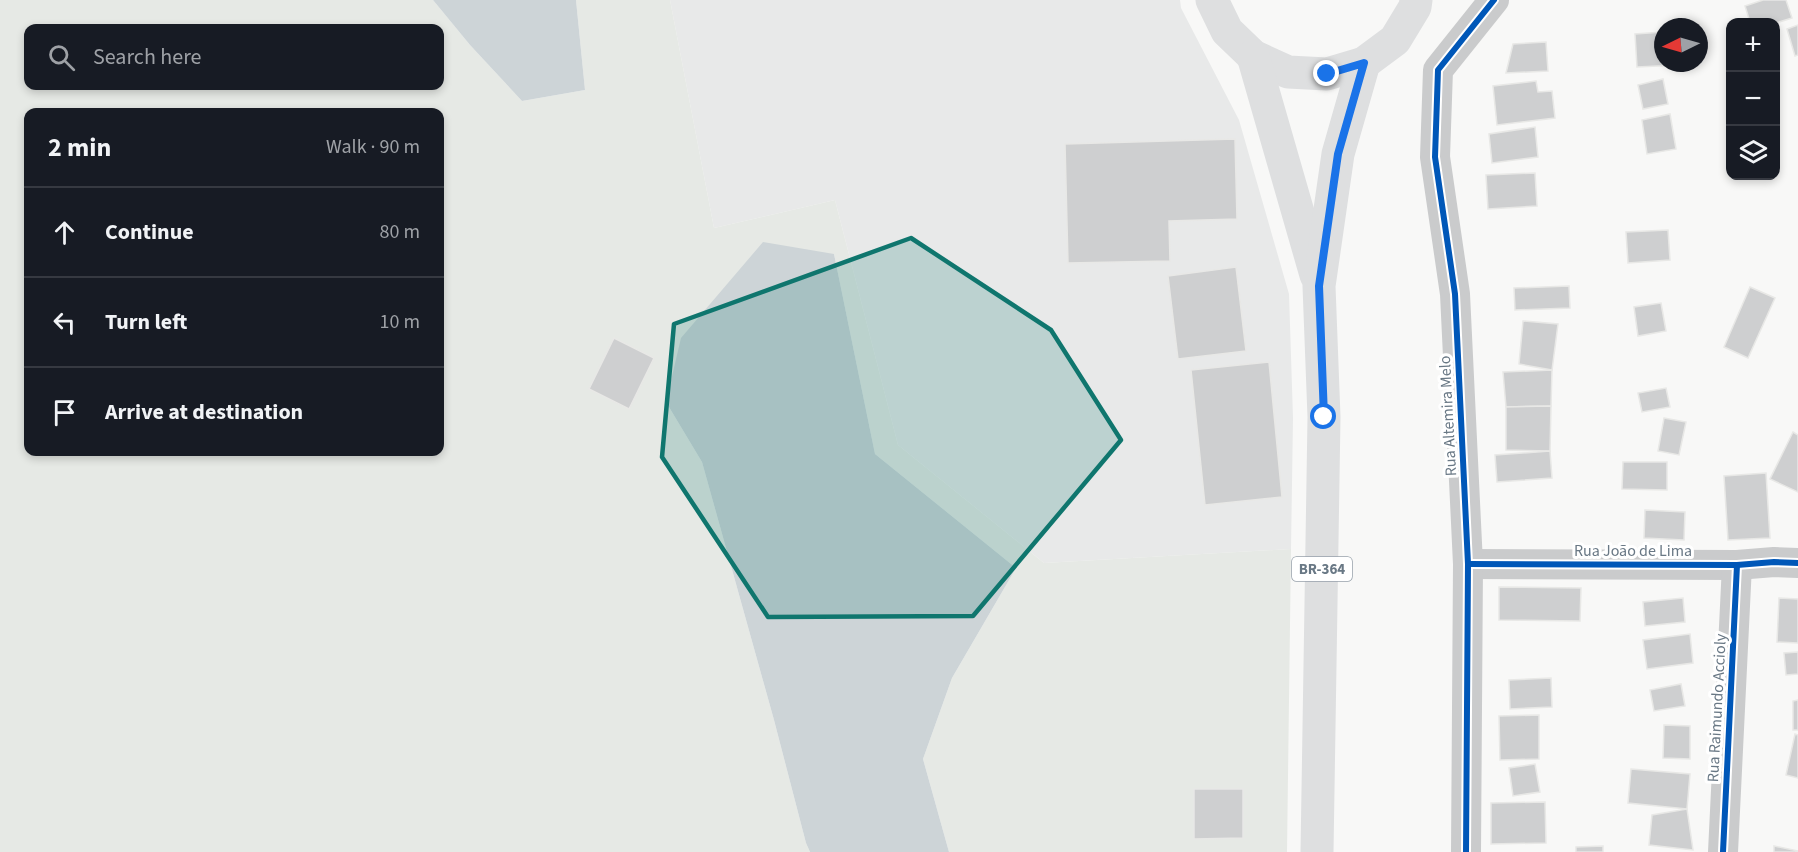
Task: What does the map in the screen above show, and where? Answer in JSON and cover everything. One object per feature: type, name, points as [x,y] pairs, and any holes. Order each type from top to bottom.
[{"type":"main road","points":[[1212,0],[1227,31],[1253,56],[1288,72],[1327,74],[1364,63],[1395,40],[1415,7],[1416,0]]},
{"type":"main road","name":"BR-364","points":[[1253,56],[1319,286]]},
{"type":"main road","name":"BR-364","points":[[1317,852],[1324,417],[1319,286],[1338,154],[1364,63]]},
{"type":"street","name":"Rua Altemira Melo","points":[[1466,852],[1468,564],[1455,294],[1435,157],[1438,70],[1494,0]]},
{"type":"street","name":"Rua João de Lima","points":[[1468,564],[1737,565],[1798,563]]},
{"type":"street","name":"Rua Raimundo Accioly","points":[[1724,852],[1737,565]]},
{"type":"highlighted area","points":[[911,238],[1051,330],[1121,440],[973,616],[768,617],[662,457],[674,324]]},
{"type":"shaded area","points":[[0,0],[433,0],[470,45],[522,101],[585,90],[576,0],[670,0],[714,228],[835,200],[898,445],[1044,563],[1291,549],[1287,852],[949,852],[923,759],[952,678],[1016,568],[875,454],[834,254],[666,402],[702,462],[810,852],[0,852]]},
{"type":"shaded area","points":[[433,0],[576,0],[585,90],[522,101],[470,45]]},
{"type":"shaded area","points":[[670,0],[1180,0],[1181,8],[1239,120],[1289,294],[1293,418],[1291,549],[1044,563],[898,445],[835,200],[714,228]]},
{"type":"shaded area","points":[[763,242],[834,254],[875,454],[1016,568],[952,678],[923,759],[949,852],[810,852],[702,462],[666,402],[681,338]]},
{"type":"building","points":[[1763,0],[1786,0],[1792,18],[1780,22],[1780,18],[1749,18],[1745,6]]},
{"type":"building","points":[[1798,25],[1798,55],[1795,56],[1787,29]]},
{"type":"building","points":[[1654,33],[1654,66],[1637,67],[1635,34]]},
{"type":"building","points":[[1546,42],[1548,71],[1506,73],[1513,44]]},
{"type":"building","points":[[1663,79],[1668,104],[1643,109],[1638,85]]},
{"type":"building","points":[[1536,81],[1538,92],[1552,91],[1555,118],[1497,125],[1493,86]]},
{"type":"building","points":[[1670,114],[1676,149],[1647,154],[1642,120]]},
{"type":"building","points":[[1535,127],[1538,157],[1492,163],[1489,134]]},
{"type":"building","points":[[1235,139],[1237,219],[1169,221],[1170,261],[1068,263],[1065,144]]},
{"type":"building","points":[[1535,173],[1537,206],[1488,209],[1486,175]]},
{"type":"building","points":[[1668,230],[1670,260],[1628,263],[1626,232]]},
{"type":"building","points":[[1236,267],[1246,351],[1178,359],[1168,276]]},
{"type":"building","points":[[1569,286],[1570,308],[1515,310],[1514,288]]},
{"type":"building","points":[[1750,287],[1775,298],[1748,358],[1724,347]]},
{"type":"building","points":[[1661,303],[1666,331],[1638,336],[1634,307]]},
{"type":"building","points":[[1523,321],[1558,324],[1552,370],[1519,364]]},
{"type":"building","points":[[614,338],[654,358],[629,409],[589,389]]},
{"type":"building","points":[[1269,362],[1282,497],[1205,505],[1191,370]]},
{"type":"building","points":[[1552,370],[1551,406],[1506,407],[1503,372]]},
{"type":"building","points":[[1666,388],[1670,407],[1642,412],[1638,393]]},
{"type":"building","points":[[1551,406],[1550,451],[1506,450],[1506,407]]},
{"type":"building","points":[[1664,418],[1686,422],[1679,455],[1658,451]]},
{"type":"building","points":[[1793,432],[1798,435],[1798,492],[1770,479]]},
{"type":"building","points":[[1550,451],[1552,478],[1497,482],[1495,455]]},
{"type":"building","points":[[1623,462],[1667,462],[1667,490],[1622,489]]},
{"type":"building","points":[[1766,473],[1770,538],[1728,540],[1724,476]]},
{"type":"building","points":[[1645,510],[1685,512],[1684,540],[1644,538]]},
{"type":"building","points":[[1499,587],[1581,588],[1580,621],[1499,620]]},
{"type":"building","points":[[1683,598],[1685,622],[1645,626],[1643,602]]},
{"type":"building","points":[[1779,598],[1798,599],[1798,643],[1777,642]]},
{"type":"building","points":[[1690,634],[1693,663],[1647,669],[1643,640]]},
{"type":"building","points":[[1798,652],[1798,674],[1786,675],[1784,653]]},
{"type":"building","points":[[1551,678],[1552,707],[1510,709],[1509,680]]},
{"type":"building","points":[[1681,684],[1685,706],[1654,711],[1650,690]]},
{"type":"building","points":[[1798,700],[1798,730],[1793,730],[1793,701]]},
{"type":"building","points":[[1539,715],[1539,759],[1500,760],[1499,716]]},
{"type":"building","points":[[1664,725],[1690,726],[1690,759],[1663,758]]},
{"type":"building","points":[[1795,734],[1798,735],[1798,778],[1786,775]]},
{"type":"building","points":[[1535,764],[1540,792],[1513,796],[1509,768]]},
{"type":"building","points":[[1631,769],[1690,774],[1687,809],[1628,803]]},
{"type":"building","points":[[1194,789],[1243,789],[1243,838],[1194,839]]},
{"type":"building","points":[[1545,802],[1546,843],[1491,844],[1491,803]]},
{"type":"building","points":[[1687,809],[1693,850],[1649,845],[1652,815]]},
{"type":"building","points":[[1603,846],[1603,852],[1576,852],[1576,847]]},
{"type":"building","points":[[1774,846],[1798,851],[1798,852],[1774,852]]},
{"type":"cycle path","points":[[1466,852],[1468,564],[1455,294],[1435,157],[1438,70],[1494,0]]},
{"type":"cycle path","points":[[1468,564],[1737,565],[1798,563]]},
{"type":"cycle path","points":[[1723,852],[1737,565]]},
{"type":"route","points":[[1324,417],[1319,286],[1338,154],[1364,63],[1327,74]]}]
